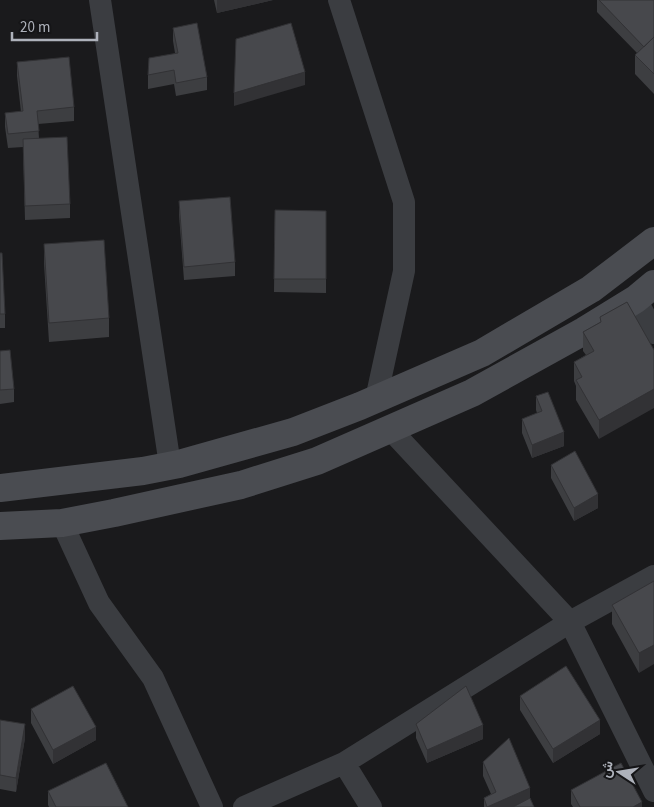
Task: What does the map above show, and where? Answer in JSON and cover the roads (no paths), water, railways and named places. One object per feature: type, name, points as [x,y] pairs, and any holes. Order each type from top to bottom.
[{"type":"street","points":[[100,0],[170,465]]},
{"type":"street","points":[[339,0],[404,202],[404,271],[376,399]]},
{"type":"street","points":[[0,488],[83,480],[170,465],[293,432],[376,399],[482,353],[591,289],[654,241]]},
{"type":"street","points":[[0,526],[62,523],[114,513],[277,475],[317,461],[472,393],[584,331],[645,292],[654,334]]},
{"type":"street","points":[[390,429],[570,622],[654,792]]},
{"type":"street","points":[[62,523],[99,603],[152,678],[212,807]]},
{"type":"street","points":[[244,807],[344,763],[570,622],[654,576]]},
{"type":"street","points":[[344,763],[370,807]]}]
